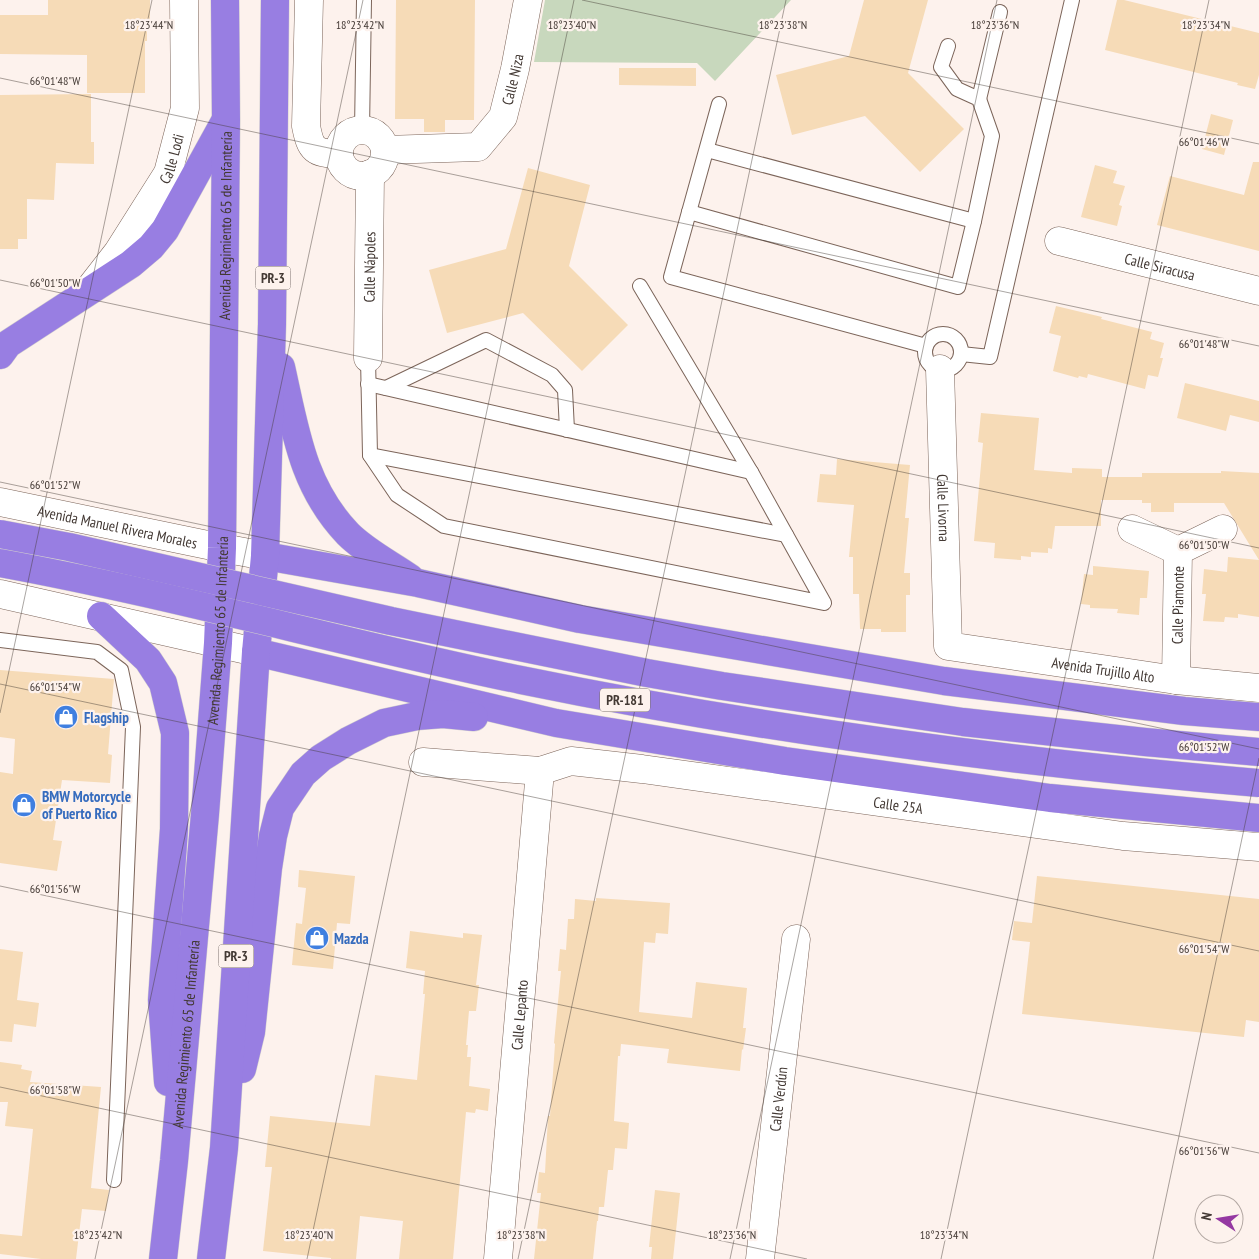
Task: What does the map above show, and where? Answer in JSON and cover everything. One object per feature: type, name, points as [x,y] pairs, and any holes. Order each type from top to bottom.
[{"type":"highway","name":"Avenida Regimiento 65 de Infantería","points":[[163,1259],[174,1161],[205,814],[218,643],[222,548],[226,120],[225,0]]},
{"type":"highway","name":"PR-3","points":[[211,1259],[224,1148],[256,652],[265,556],[272,324],[275,0]]},
{"type":"highway","points":[[0,355],[8,344],[131,264],[150,248],[165,230],[226,120]]},
{"type":"highway","points":[[272,324],[298,446],[312,483],[329,512],[349,535],[418,583]]},
{"type":"highway","name":"PR-181","points":[[0,534],[69,547],[391,620],[647,673],[722,686],[963,722],[1144,742],[1259,752]]},
{"type":"highway","points":[[265,556],[418,583],[580,619],[944,681],[1184,711],[1259,717]]},
{"type":"highway","name":"PR-181","points":[[0,563],[77,577],[520,680],[640,703],[905,745],[1174,776],[1259,783]]},
{"type":"highway","points":[[101,616],[148,660],[164,683],[175,733],[174,830],[162,1000],[174,1161]]},
{"type":"highway","points":[[256,652],[556,723],[785,761],[1050,798],[1259,818]]},
{"type":"highway","points":[[224,1148],[251,1032],[273,836],[280,808],[303,774],[321,758],[341,745],[384,723],[417,716],[443,714],[518,723],[556,723]]},
{"type":"street","name":"Calle Lodi","points":[[86,293],[118,252],[168,173],[185,108],[184,0]]},
{"type":"street","points":[[309,0],[306,126],[310,144],[320,153],[339,154]]},
{"type":"street","name":"Calle Niza","points":[[385,150],[478,147],[503,117],[515,69],[528,0]]},
{"type":"street","points":[[362,130],[369,131],[382,140],[385,150],[383,163],[378,169],[370,174],[358,176],[350,173],[341,162],[339,154],[340,147],[348,135],[362,130]]},
{"type":"street","name":"Calle Nápoles","points":[[368,371],[370,174]]},
{"type":"street","name":"Calle Siracusa","points":[[1059,241],[1259,291]]},
{"type":"street","name":"Calle Livorna","points":[[943,356],[948,646]]},
{"type":"street","name":"Avenida Manuel Rivera Morales","points":[[0,502],[265,556]]},
{"type":"street","name":"Calle Piamonte","points":[[1132,529],[1178,551],[1176,680]]},
{"type":"street","points":[[1178,551],[1223,529]]},
{"type":"street","points":[[0,594],[256,652]]},
{"type":"street","name":"Avenida Trujillo Alto","points":[[948,646],[1176,680],[1259,688]]},
{"type":"street","name":"Calle 25A","points":[[540,771],[572,761],[1124,836],[1259,848]]},
{"type":"street","points":[[423,762],[540,771]]},
{"type":"street","name":"Calle Lepanto","points":[[498,1259],[540,771]]},
{"type":"street","name":"Calle Verdún","points":[[760,1259],[796,939]]},
{"type":"lane","points":[[362,130],[364,0]]},
{"type":"lane","points":[[720,104],[671,278],[943,356],[990,357],[1072,0]]},
{"type":"lane","points":[[689,212],[958,287],[992,136],[979,99],[1000,12]]},
{"type":"lane","points":[[948,46],[941,67],[957,89],[979,99]]},
{"type":"lane","points":[[707,150],[974,221]]},
{"type":"lane","points":[[368,371],[370,455],[397,495],[444,526],[824,603],[751,472],[640,286]]},
{"type":"lane","points":[[386,388],[486,340],[552,375],[565,390],[567,430]]},
{"type":"lane","points":[[368,371],[386,388],[751,472]]},
{"type":"lane","points":[[370,455],[786,535]]},
{"type":"lane","points":[[0,640],[97,652],[121,670],[133,727],[114,1180]]},
{"type":"green space","points":[[545,0],[791,0],[715,81],[697,63],[534,62]]},
{"type":"building","points":[[48,0],[150,0],[150,30],[147,31],[147,41],[145,41],[145,93],[87,93],[87,55],[0,54],[0,15],[48,15]]},
{"type":"building","points":[[396,0],[475,0],[474,120],[445,120],[445,132],[424,132],[424,119],[395,119]]},
{"type":"building","points":[[864,0],[928,0],[908,73],[964,129],[920,172],[865,116],[792,135],[776,75],[849,56]]},
{"type":"building","points":[[1117,0],[1124,0],[1259,33],[1259,75],[1255,89],[1237,85],[1238,83],[1105,50]]},
{"type":"building","points":[[619,68],[696,68],[696,86],[619,85]]},
{"type":"building","points":[[91,94],[91,142],[94,142],[94,164],[56,163],[54,200],[27,199],[27,239],[18,239],[18,249],[0,249],[0,95]]},
{"type":"building","points":[[1211,114],[1233,120],[1224,155],[1202,149]]},
{"type":"building","points":[[1253,162],[1259,162],[1259,251],[1157,225],[1170,176],[1244,195]]},
{"type":"building","points":[[1095,165],[1117,171],[1113,183],[1125,186],[1119,205],[1122,206],[1117,226],[1081,217]]},
{"type":"building","points":[[528,168],[590,185],[569,266],[628,325],[582,371],[523,313],[447,333],[429,270],[506,249]]},
{"type":"building","points":[[1056,306],[1152,332],[1150,339],[1164,343],[1160,358],[1163,358],[1158,377],[1148,375],[1145,389],[1088,374],[1087,378],[1079,376],[1078,378],[1053,371],[1061,336],[1049,333]]},
{"type":"building","points":[[1185,383],[1259,401],[1259,422],[1230,415],[1226,431],[1177,418]]},
{"type":"building","points":[[981,413],[1039,418],[1034,470],[1072,473],[1072,468],[1102,469],[1102,477],[1142,477],[1142,473],[1221,473],[1221,471],[1259,473],[1259,560],[1224,503],[1174,503],[1174,512],[1151,512],[1151,503],[1142,503],[1142,500],[1101,500],[1101,526],[1055,526],[1052,549],[1048,548],[1048,553],[1031,552],[1031,557],[1021,556],[1021,560],[994,558],[995,543],[974,541],[983,443],[978,442]]},
{"type":"building","points":[[837,459],[910,465],[905,518],[909,518],[904,573],[910,573],[910,595],[906,595],[906,632],[881,632],[881,629],[860,629],[859,594],[853,594],[853,557],[849,557],[854,505],[817,502],[820,474],[836,475]]},
{"type":"building","points":[[1228,557],[1259,560],[1259,617],[1238,614],[1238,618],[1225,617],[1224,622],[1203,621],[1206,594],[1202,594],[1204,569],[1227,572]]},
{"type":"building","points":[[1093,566],[1149,571],[1147,598],[1140,598],[1139,615],[1117,613],[1118,609],[1090,608],[1090,605],[1081,604],[1084,574],[1093,575]]},
{"type":"building","points":[[0,670],[114,679],[108,754],[112,755],[110,783],[62,780],[53,840],[62,841],[57,871],[0,863],[0,772],[13,774],[15,739],[0,737]]},
{"type":"building","points":[[299,870],[355,876],[350,924],[337,923],[333,969],[292,965],[296,923],[302,924],[306,888],[298,887]]},
{"type":"building","points":[[1037,876],[1259,899],[1259,1022],[1246,1020],[1244,1037],[1022,1014],[1030,942],[1012,940],[1014,921],[1032,923]]},
{"type":"building","points":[[596,898],[670,903],[668,934],[656,933],[655,943],[644,942],[639,1012],[692,1018],[696,982],[747,988],[743,1028],[746,1028],[740,1071],[667,1063],[669,1049],[621,1044],[620,1056],[618,1056],[614,1121],[629,1123],[627,1149],[615,1148],[613,1170],[608,1170],[604,1207],[599,1207],[593,1259],[534,1259],[541,1193],[537,1193],[539,1172],[545,1173],[548,1116],[550,1116],[554,1043],[561,971],[558,971],[560,949],[566,950],[568,919],[574,919],[575,899],[596,901]]},
{"type":"building","points":[[410,931],[463,938],[463,933],[482,935],[476,985],[479,985],[476,1011],[469,1011],[466,1045],[468,1045],[467,1057],[471,1057],[469,1086],[490,1089],[488,1111],[476,1109],[475,1113],[466,1112],[453,1259],[399,1259],[403,1221],[360,1216],[356,1259],[331,1259],[263,1251],[272,1167],[265,1167],[270,1116],[370,1126],[375,1075],[417,1080],[425,994],[423,994],[425,971],[406,968]]},
{"type":"building","points":[[0,949],[23,952],[17,1000],[39,1003],[36,1027],[14,1024],[12,1042],[0,1041]]},
{"type":"building","points":[[0,1062],[22,1065],[21,1069],[32,1071],[30,1082],[101,1087],[91,1188],[109,1190],[106,1211],[82,1209],[76,1259],[41,1259],[0,1254],[0,1234],[22,1236],[33,1129],[5,1126],[8,1102],[0,1102]]},
{"type":"building","points":[[655,1190],[680,1193],[673,1259],[651,1259],[652,1247],[649,1247]]},
{"type":"place","name":"Flagship","points":[[66,717]]},
{"type":"place","name":"BMW Motorcycle of Puerto Rico","points":[[24,805]]},
{"type":"place","name":"Mazda","points":[[317,938]]}]
